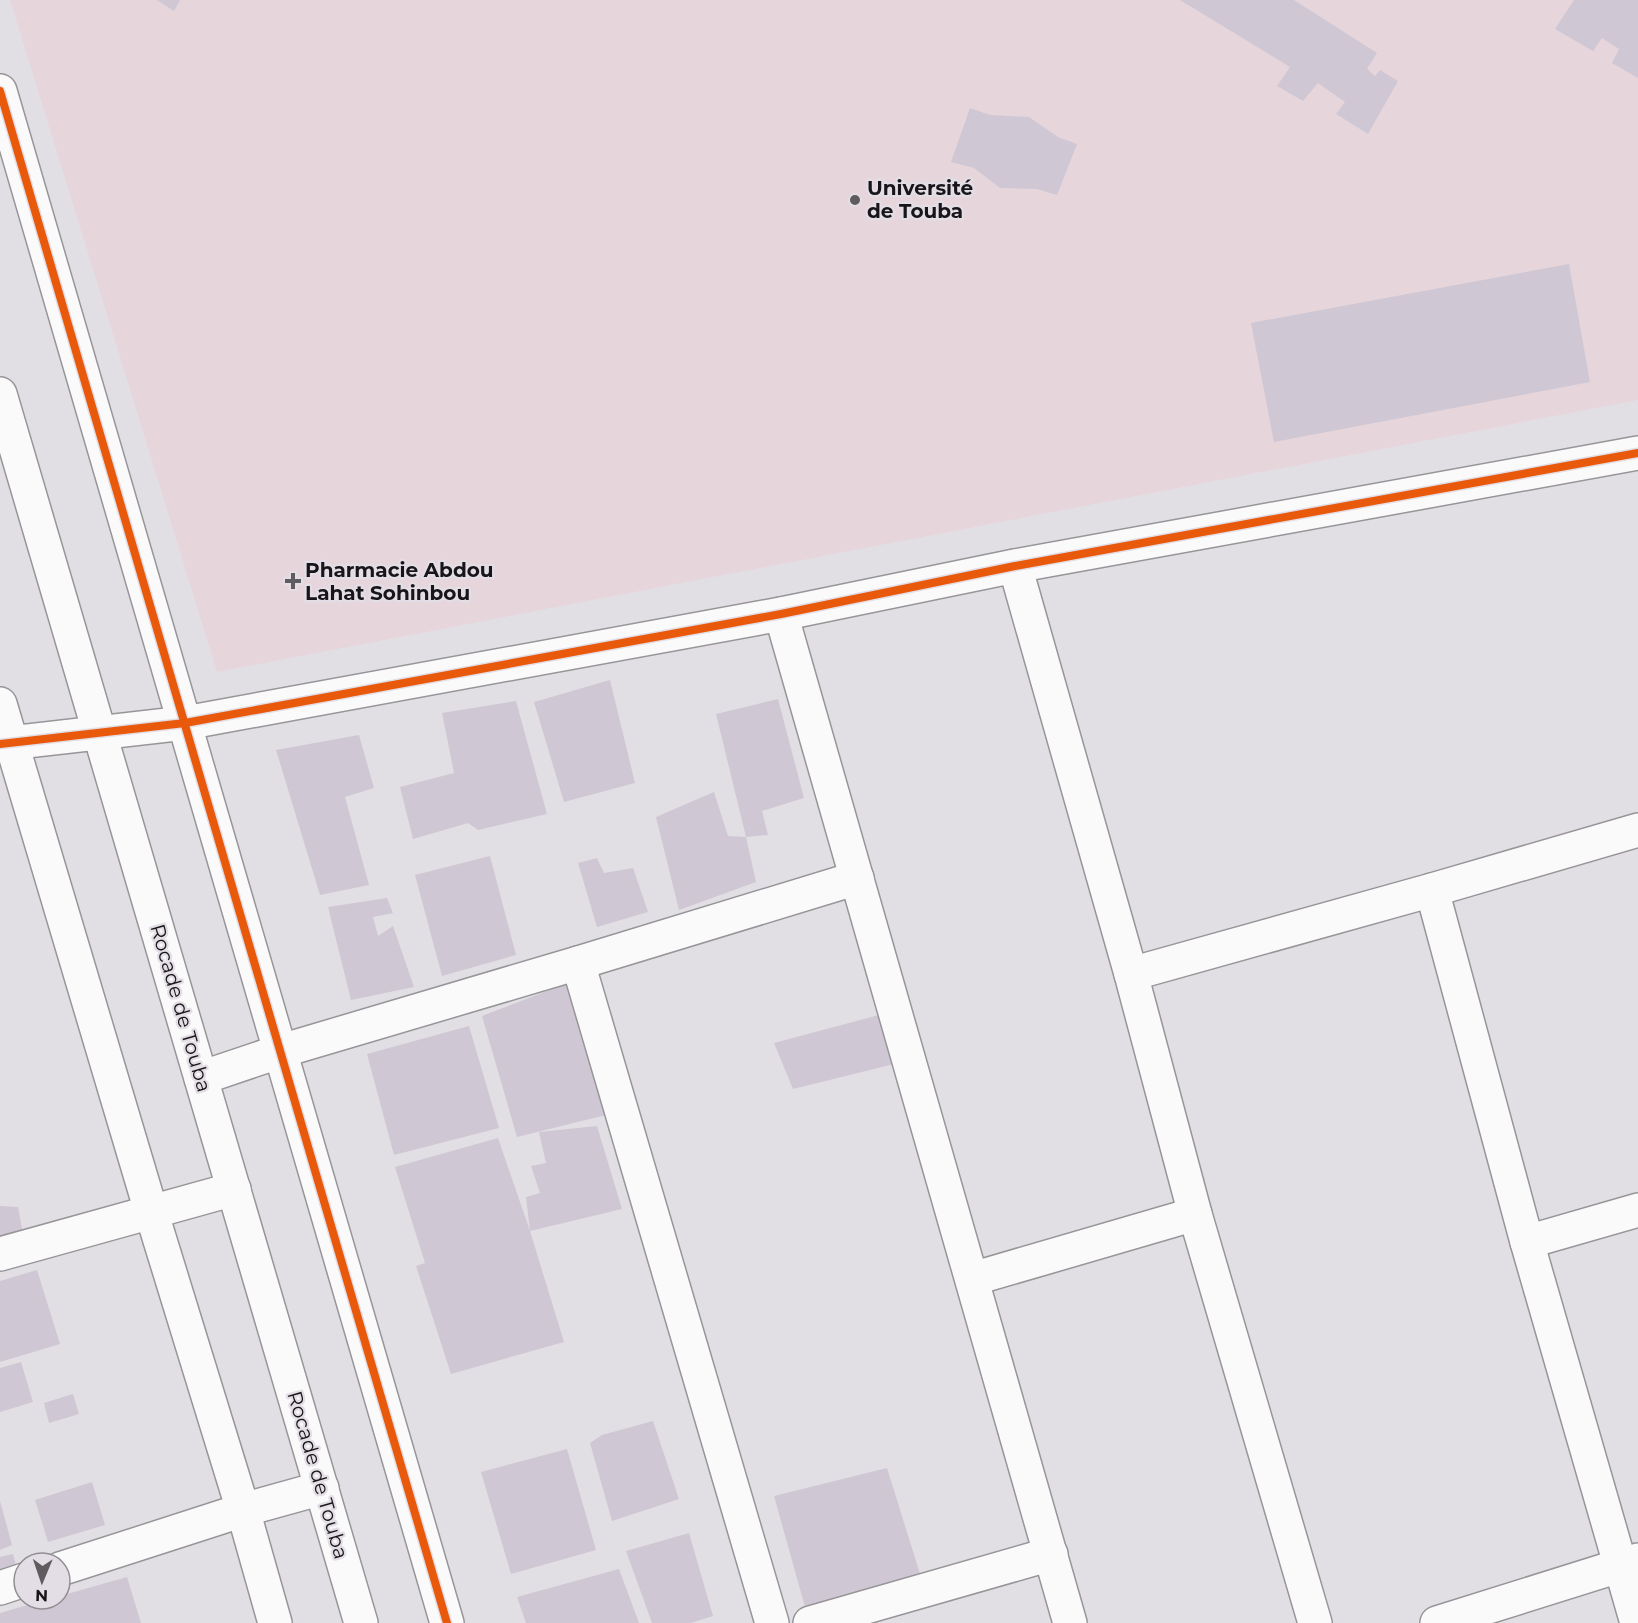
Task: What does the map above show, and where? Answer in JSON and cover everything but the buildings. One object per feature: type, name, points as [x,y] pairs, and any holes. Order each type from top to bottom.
[{"type":"street","points":[[0,91],[447,1623]]},
{"type":"street","name":"Rocade de Touba","points":[[0,394],[361,1623]]},
{"type":"street","points":[[6,743],[185,723],[781,614],[1015,566],[1638,453]]},
{"type":"street","points":[[1015,566],[1131,974],[1195,1214],[1315,1623]]},
{"type":"street","points":[[781,614],[1070,1623]]},
{"type":"street","points":[[0,704],[6,743],[243,1510],[275,1623]]},
{"type":"street","points":[[1131,974],[1638,830]]},
{"type":"street","points":[[201,1078],[281,1051],[857,878]]},
{"type":"street","points":[[1432,890],[1527,1242],[1629,1563],[1637,1623]]},
{"type":"street","points":[[578,963],[772,1623]]},
{"type":"street","points":[[0,1254],[234,1189]]},
{"type":"street","points":[[1527,1242],[1638,1210]]},
{"type":"street","points":[[972,1279],[1195,1214]]},
{"type":"street","points":[[72,1565],[243,1510],[322,1488]]},
{"type":"street","points":[[810,1623],[1051,1554]]},
{"type":"street","points":[[1437,1623],[1629,1563]]},
{"type":"shaded area","name":"Université de Touba","points":[[10,0],[1638,0],[1638,400],[217,672]]},
{"type":"cycle path","points":[[0,91],[447,1623]]},
{"type":"cycle path","points":[[0,744],[185,723],[781,614],[1015,566],[1638,453]]},
{"type":"place","name":"Université de Touba","points":[[855,200]]},
{"type":"place","name":"Pharmacie Abdou Lahat Sohinbou","points":[[293,581]]}]
